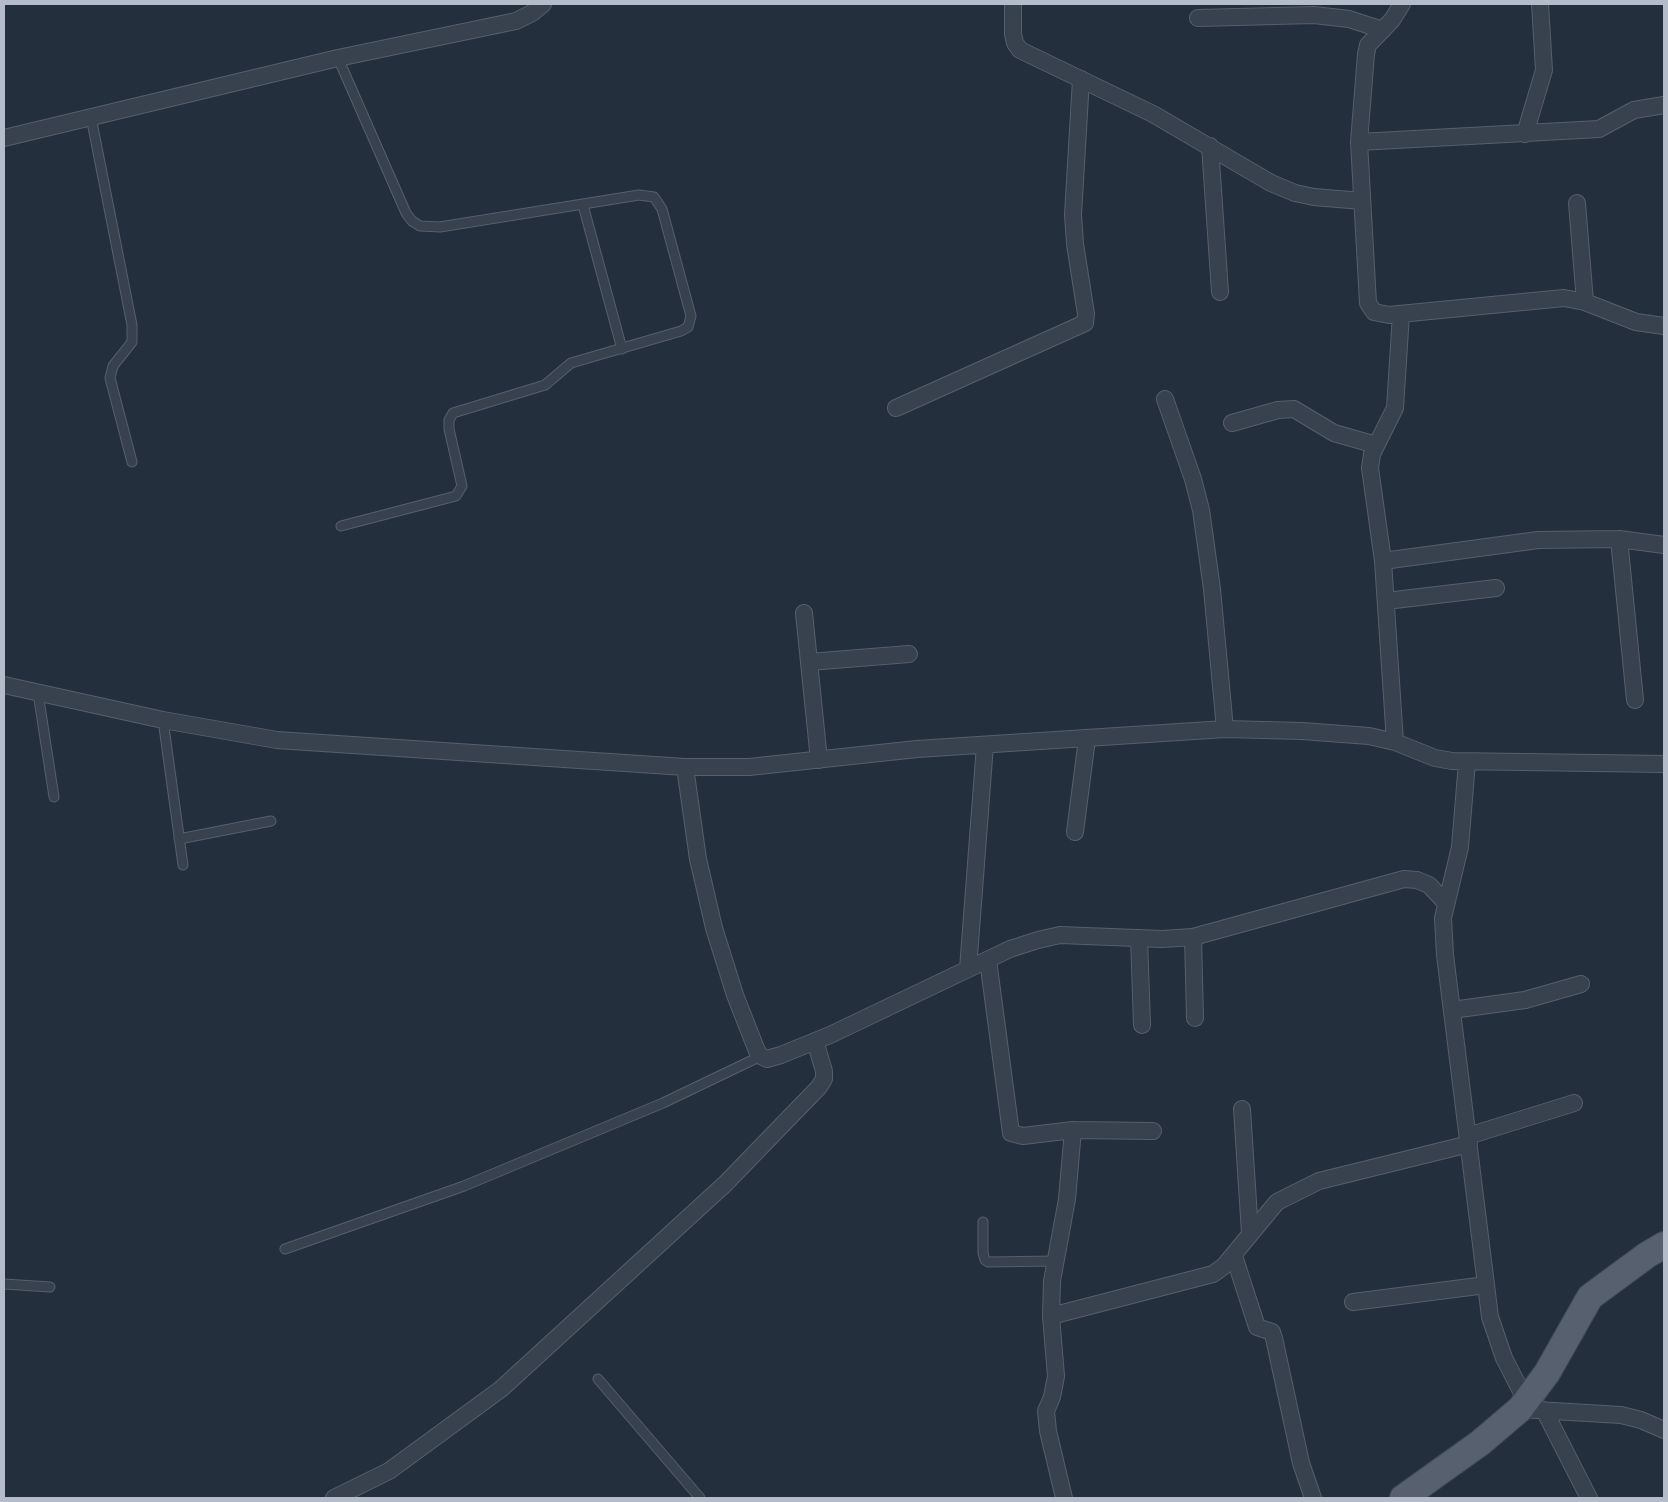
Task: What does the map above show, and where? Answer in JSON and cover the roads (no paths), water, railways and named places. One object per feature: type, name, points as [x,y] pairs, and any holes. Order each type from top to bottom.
[{"type":"main road","points":[[1403,1498],[1530,1407],[1590,1297],[1647,1255],[1664,1245]]},
{"type":"street","points":[[4,138],[338,58],[516,21],[532,13],[543,4]]},
{"type":"street","points":[[1014,4],[1013,34],[1015,44],[1020,50],[1153,114],[1272,183],[1295,193],[1314,197],[1362,201]]},
{"type":"street","points":[[1402,4],[1398,12],[1368,45],[1366,54],[1359,142],[1368,303],[1374,312],[1379,314],[1402,314],[1564,298],[1585,302],[1636,322],[1664,326]]},
{"type":"street","points":[[1525,134],[1544,70],[1540,4]]},
{"type":"street","points":[[1198,18],[1314,15],[1348,19],[1383,30]]},
{"type":"street","points":[[896,408],[1084,323],[1086,314],[1075,244],[1073,215],[1081,79]]},
{"type":"street","points":[[1359,142],[1599,129],[1634,110],[1664,105]]},
{"type":"street","points":[[1210,146],[1220,292]]},
{"type":"street","points":[[1578,203],[1585,302]]},
{"type":"street","points":[[1395,742],[1383,561],[1370,468],[1376,445],[1395,408],[1402,314]]},
{"type":"street","points":[[1165,399],[1193,479],[1201,510],[1212,588],[1225,729]]},
{"type":"street","points":[[1232,423],[1278,410],[1294,409],[1329,431],[1376,445]]},
{"type":"street","points":[[1383,561],[1538,540],[1619,539],[1664,545]]},
{"type":"street","points":[[1619,539],[1635,700]]},
{"type":"street","points":[[1386,601],[1496,588]]},
{"type":"street","points":[[804,612],[819,760]]},
{"type":"street","points":[[809,662],[909,654]]},
{"type":"street","points":[[4,685],[163,720],[277,740],[685,768],[749,767],[985,745],[1225,729],[1346,733],[1395,742],[1434,758],[1467,762],[1664,764]]},
{"type":"street","points":[[1075,832],[1087,739]]},
{"type":"street","points":[[968,969],[985,745]]},
{"type":"street","points":[[1467,762],[1460,847],[1446,903],[1443,933],[1486,1285],[1496,1337],[1530,1407],[1589,1498]]},
{"type":"street","points":[[685,768],[698,859],[706,897],[734,995],[757,1051],[761,1056],[773,1058],[815,1041],[1010,949],[1060,935],[1139,938],[1193,937],[1404,878],[1417,880],[1428,885],[1446,903]]},
{"type":"street","points":[[1193,937],[1195,1018]]},
{"type":"street","points":[[1139,938],[1142,1026]]},
{"type":"street","points":[[988,960],[1009,1129],[1015,1136],[1073,1130],[1152,1131]]},
{"type":"street","points":[[1452,1010],[1525,1000],[1581,984]]},
{"type":"street","points":[[334,1498],[389,1471],[501,1389],[725,1184],[819,1087],[824,1078],[824,1070],[815,1041]]},
{"type":"street","points":[[1051,1316],[1194,1281],[1213,1274],[1234,1256],[1277,1202],[1319,1181],[1468,1140],[1574,1103]]},
{"type":"street","points":[[1242,1109],[1250,1234]]},
{"type":"street","points":[[1064,1498],[1046,1419],[1056,1376],[1051,1316],[1054,1261],[1067,1199],[1073,1130]]},
{"type":"street","points":[[1234,1256],[1257,1327],[1272,1332],[1274,1338],[1301,1463],[1312,1498]]},
{"type":"street","points":[[1353,1302],[1486,1285]]},
{"type":"street","points":[[1530,1407],[1632,1416],[1664,1430]]},
{"type":"lane","points":[[338,58],[406,214],[420,226],[440,227],[648,195],[657,199],[662,209],[690,309],[688,327],[622,349],[571,363],[545,386],[453,413],[449,420],[449,429],[462,486],[456,496],[341,526]]},
{"type":"lane","points":[[91,117],[132,325],[132,342],[113,366],[110,378],[132,462]]},
{"type":"lane","points":[[583,205],[622,349]]},
{"type":"lane","points":[[38,693],[54,797]]},
{"type":"lane","points":[[163,720],[183,865]]},
{"type":"lane","points":[[179,839],[270,820]]},
{"type":"lane","points":[[285,1250],[464,1186],[663,1103],[761,1056]]},
{"type":"lane","points":[[984,1222],[984,1258],[988,1262],[1054,1261]]},
{"type":"lane","points":[[4,1284],[50,1287]]},
{"type":"lane","points":[[598,1379],[700,1498]]}]
